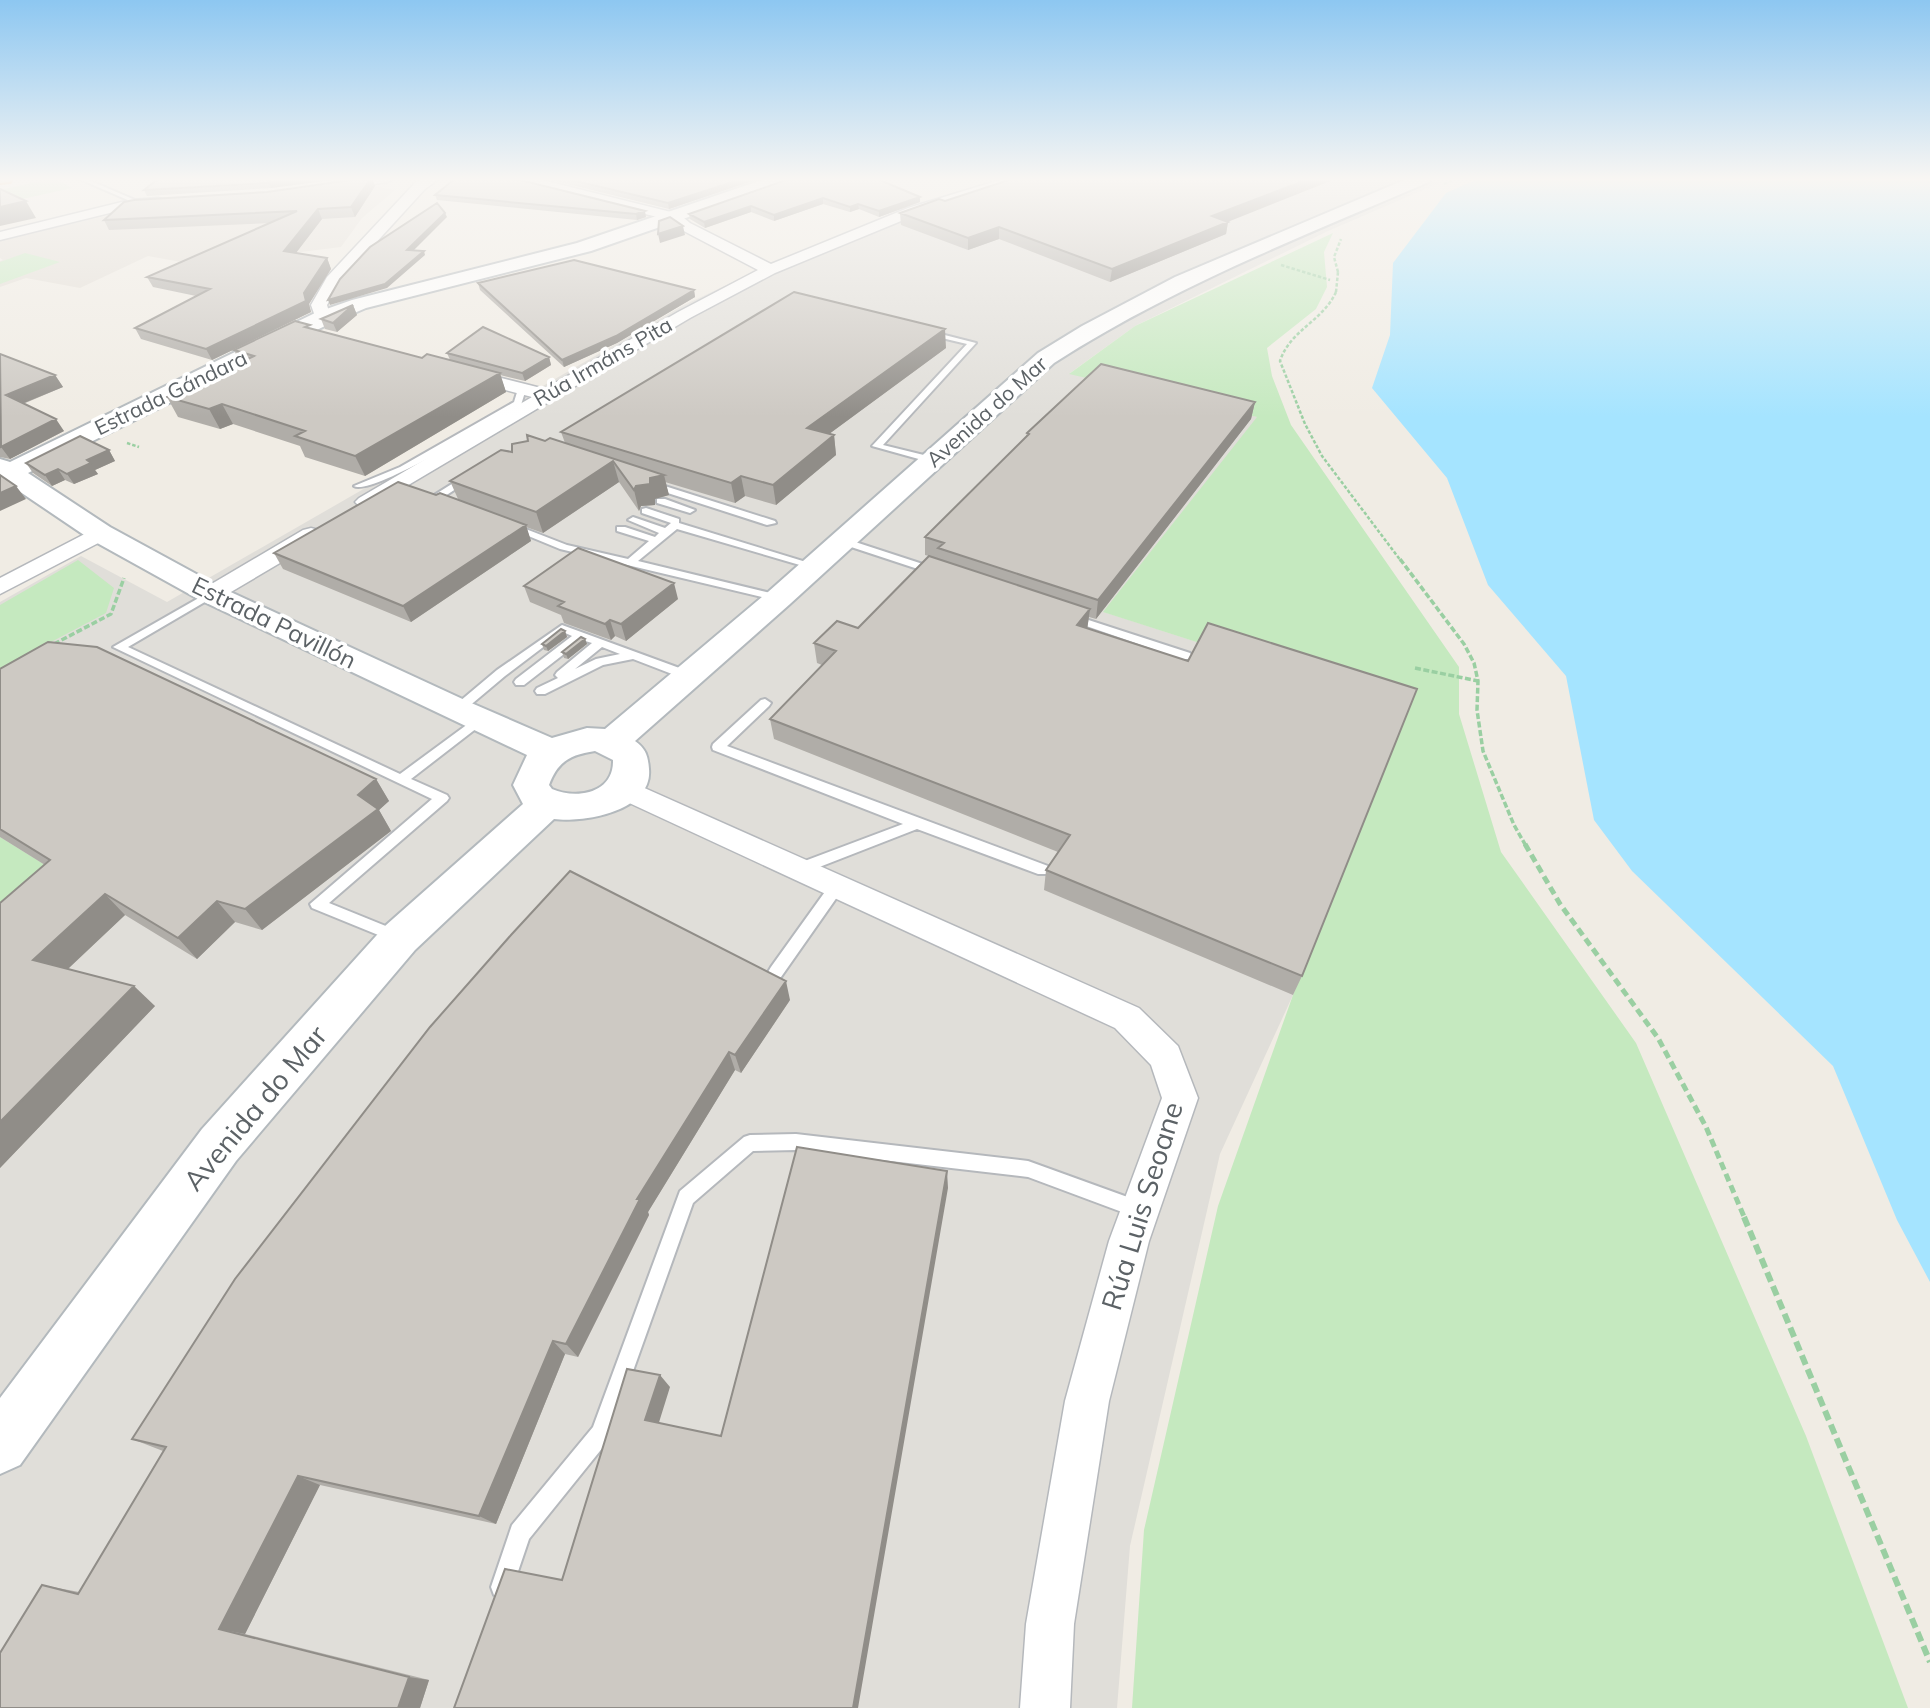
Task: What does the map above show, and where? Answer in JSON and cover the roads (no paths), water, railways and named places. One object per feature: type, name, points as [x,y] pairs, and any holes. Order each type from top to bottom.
[{"type":"street","points":[[324,327],[319,305],[333,280],[354,258]]},
{"type":"street","name":"Estrada Gándara","points":[[3,472],[299,330],[324,327],[359,304],[542,258]]},
{"type":"street","points":[[746,258],[769,270]]},
{"type":"street","name":"Rúa Irmáns Pita","points":[[354,510],[684,315],[769,270],[799,258]]},
{"type":"street","name":"Avenida do Mar","points":[[612,742],[779,598],[1046,358],[1091,328],[1146,298],[1239,258]]},
{"type":"street","points":[[443,368],[547,395]]},
{"type":"street","name":"Estrada Pavillón","points":[[3,472],[88,539],[552,752]]},
{"type":"street","points":[[211,594],[331,523]]},
{"type":"street","points":[[0,587],[88,539]]},
{"type":"street","points":[[595,739],[612,742],[630,755],[633,762],[632,771],[622,788],[604,801],[582,808],[561,808],[547,804],[537,796],[532,786],[533,775],[539,764],[552,752],[579,741],[595,739]]},
{"type":"street","name":"Rúa Luis Seoane","points":[[622,788],[1127,1018],[1166,1057],[1180,1098],[1129,1241],[1087,1401],[1050,1624],[1045,1708]]},
{"type":"street","name":"Avenida do Mar","points":[[0,1445],[219,1145],[400,938],[547,804]]},
{"type":"lane","points":[[919,330],[972,343],[877,446],[933,460]]},
{"type":"lane","points":[[377,496],[359,486],[403,469],[518,403],[522,389]]},
{"type":"lane","points":[[447,503],[434,499],[475,476]]},
{"type":"lane","points":[[643,482],[771,523]]},
{"type":"lane","points":[[631,562],[690,510],[661,501]]},
{"type":"lane","points":[[646,511],[672,526]]},
{"type":"lane","points":[[634,520],[672,526],[814,566]]},
{"type":"lane","points":[[499,523],[564,547],[779,598]]},
{"type":"lane","points":[[621,529],[656,540]]},
{"type":"lane","points":[[843,541],[950,577]]},
{"type":"lane","points":[[211,594],[119,647],[442,798],[317,904],[400,938]]},
{"type":"lane","points":[[1055,612],[1186,656]]},
{"type":"lane","points":[[401,780],[469,716],[501,673],[562,628],[689,676]]},
{"type":"lane","points":[[520,682],[581,635]]},
{"type":"lane","points":[[541,691],[601,642]]},
{"type":"lane","points":[[501,673],[541,691],[600,662],[634,655]]},
{"type":"lane","points":[[765,703],[718,747],[1043,870]]},
{"type":"lane","points":[[799,869],[917,824]]},
{"type":"lane","points":[[776,972],[837,886]]},
{"type":"lane","points":[[495,1608],[520,1533],[601,1434],[685,1197],[750,1143],[796,1142],[1028,1169],[1140,1209]]},
{"type":"water","points":[[1397,258],[1930,258],[1930,1282],[1897,1220],[1833,1066],[1632,871],[1594,820],[1566,676],[1488,585],[1447,478],[1372,388],[1390,335],[1393,263]]}]
